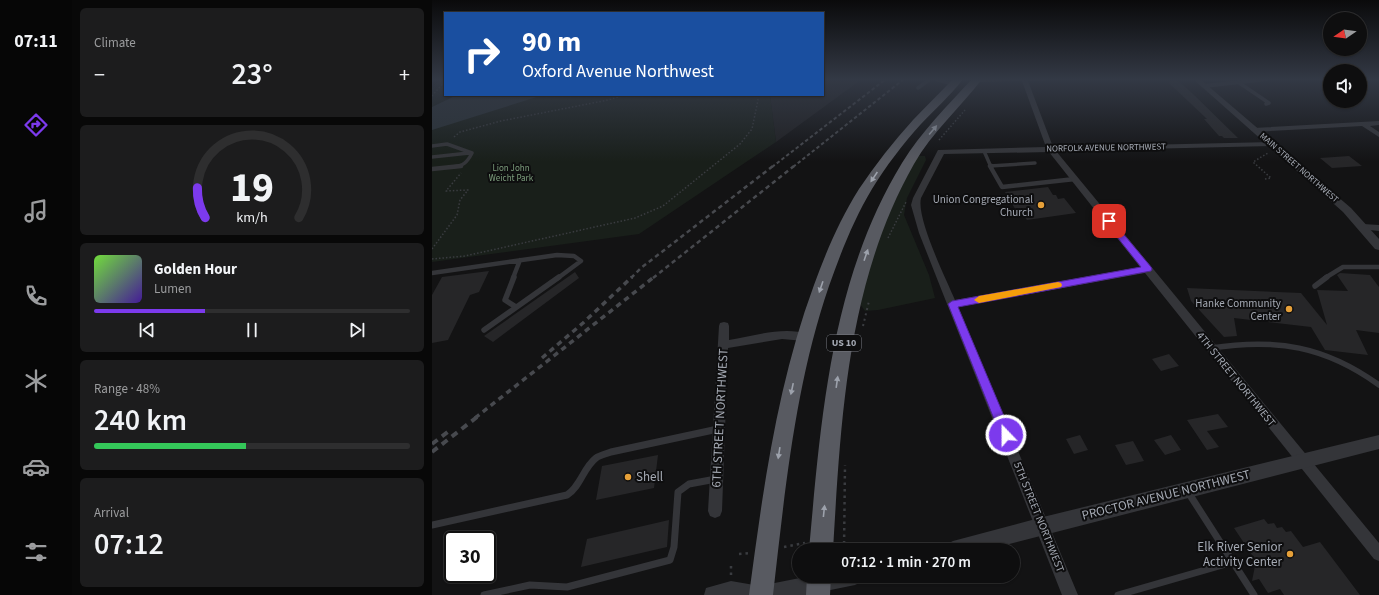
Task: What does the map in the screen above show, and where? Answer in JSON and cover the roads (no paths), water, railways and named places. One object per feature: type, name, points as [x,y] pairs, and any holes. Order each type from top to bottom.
[{"type":"highway","points":[[761,595],[780,450],[795,372],[804,337],[840,237],[859,200],[897,145],[931,107]]},
{"type":"highway","name":"US 10","points":[[821,543],[837,381],[848,322],[860,272],[883,212],[908,163],[933,129],[953,107]]},
{"type":"street","name":"4TH STREET NORTHWEST","points":[[1035,107],[1051,149],[1379,554]]},
{"type":"street","name":"MAIN STREET NORTHWEST","points":[[1228,107],[1347,210],[1379,246]]},
{"type":"street","points":[[1254,130],[1379,123]]},
{"type":"street","points":[[1364,124],[1379,134]]},
{"type":"street","name":"NORFOLK AVENUE NORTHWEST","points":[[939,147],[984,151],[1274,146]]},
{"type":"street","name":"5TH STREET NORTHWEST","points":[[939,147],[915,205],[919,220],[1070,595]]},
{"type":"street","points":[[1363,227],[1379,228]]},
{"type":"street","points":[[952,304],[1148,269]]},
{"type":"street","name":"6TH STREET NORTHWEST","points":[[715,511],[724,326]]},
{"type":"street","points":[[723,345],[782,335],[804,337]]},
{"type":"street","name":"PROCTOR AVENUE NORTHWEST","points":[[979,543],[1379,442]]},
{"type":"street","points":[[713,595],[731,590],[761,595],[818,585]]},
{"type":"lane","points":[[432,146],[447,144],[472,153]]},
{"type":"lane","points":[[984,151],[990,166],[1002,187],[1075,179]]},
{"type":"lane","points":[[432,158],[472,153]]},
{"type":"lane","points":[[432,169],[461,166],[468,162],[472,153]]},
{"type":"lane","points":[[990,166],[1035,163]]},
{"type":"lane","points":[[432,273],[557,255],[574,256],[581,261],[484,330]]},
{"type":"lane","points":[[516,307],[505,300],[520,260]]},
{"type":"lane","points":[[1315,286],[1331,273],[1343,267],[1379,267]]},
{"type":"lane","points":[[1211,348],[1232,343],[1285,344],[1324,354],[1366,374],[1379,385]]},
{"type":"lane","points":[[432,525],[567,495],[572,493],[581,481],[586,470],[596,458],[611,452],[720,428]]},
{"type":"lane","points":[[484,595],[510,592],[530,586],[567,587],[670,560],[674,547],[678,492],[681,487],[717,478]]},
{"type":"lane","points":[[1187,490],[1254,595]]},
{"type":"lane","points":[[1118,595],[1233,562]]},
{"type":"railway","points":[[772,167],[850,107]]},
{"type":"railway","points":[[793,167],[869,107]]},
{"type":"railway","points":[[632,277],[641,268],[773,166]]},
{"type":"railway","points":[[653,278],[794,166]]},
{"type":"railway","points":[[542,358],[583,323],[632,277]]},
{"type":"railway","points":[[475,418],[654,277]]},
{"type":"railway","points":[[432,452],[477,417]]},
{"type":"railway","points":[[432,444],[449,431]]},
{"type":"place","name":"Union Congregational Church","points":[[1041,205]]},
{"type":"place","name":"Hanke Community Center","points":[[1289,309]]},
{"type":"place","name":"Shell","points":[[628,477]]},
{"type":"place","name":"Elk River Senior Activity Center","points":[[1290,554]]},
{"type":"park label","name":"Lion John Weicht Park","points":[[511,174]]}]
